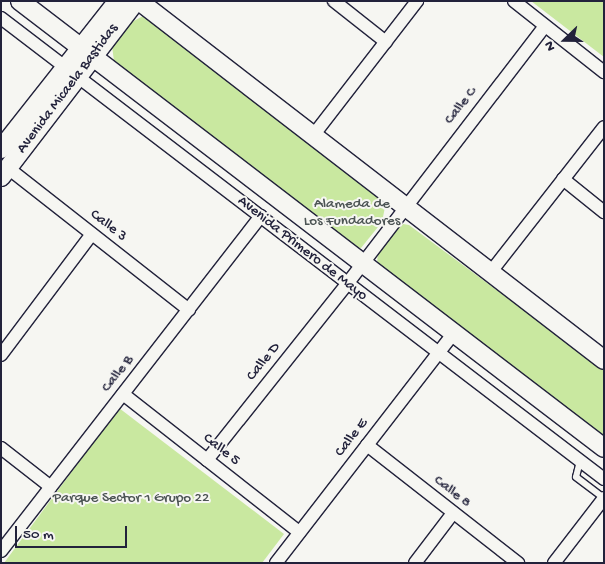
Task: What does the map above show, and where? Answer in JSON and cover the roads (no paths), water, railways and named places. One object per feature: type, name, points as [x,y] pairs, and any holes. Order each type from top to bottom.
[{"type":"main road","name":"Avenida Primero de Mayo","points":[[20,1],[604,448]]},
{"type":"main road","name":"Avenida Micaela Bastidas","points":[[5,172],[87,52],[118,1]]},
{"type":"main road","name":"Avenida Micaela Bastidas","points":[[87,52],[137,1]]},
{"type":"main road","points":[[137,1],[604,360]]},
{"type":"main road","name":"Avenida Micaela Bastidas","points":[[1,149],[73,71]]},
{"type":"street","points":[[334,1],[386,42]]},
{"type":"street","points":[[312,137],[417,1]]},
{"type":"street","points":[[514,1],[604,72]]},
{"type":"street","name":"Avenida Primero de Mayo","points":[[1,18],[73,71],[438,354],[604,479]]},
{"type":"street","name":"Calle C","points":[[362,263],[545,26]]},
{"type":"street","points":[[490,274],[604,127]]},
{"type":"street","name":"Calle 3","points":[[5,172],[92,234],[188,310]]},
{"type":"street","points":[[563,179],[604,212]]},
{"type":"street","name":"Calle B","points":[[1,551],[261,216]]},
{"type":"street","points":[[1,355],[92,234]]},
{"type":"street","name":"Calle D","points":[[207,460],[362,263]]},
{"type":"street","name":"Calle E","points":[[276,563],[454,333]]},
{"type":"street","name":"Calle 5","points":[[123,394],[300,532]]},
{"type":"street","name":"Calle 8","points":[[367,446],[518,563]]},
{"type":"street","points":[[1,448],[51,487]]},
{"type":"street","points":[[554,563],[604,498]]},
{"type":"street","points":[[415,563],[453,514]]},
{"type":"lane","points":[[580,461],[576,477],[604,498]]},
{"type":"park label","name":"Alameda de Los Fundadores","points":[[352,212]]},
{"type":"park label","name":"Parque Sector 1 Grupo 22","points":[[131,499]]}]
